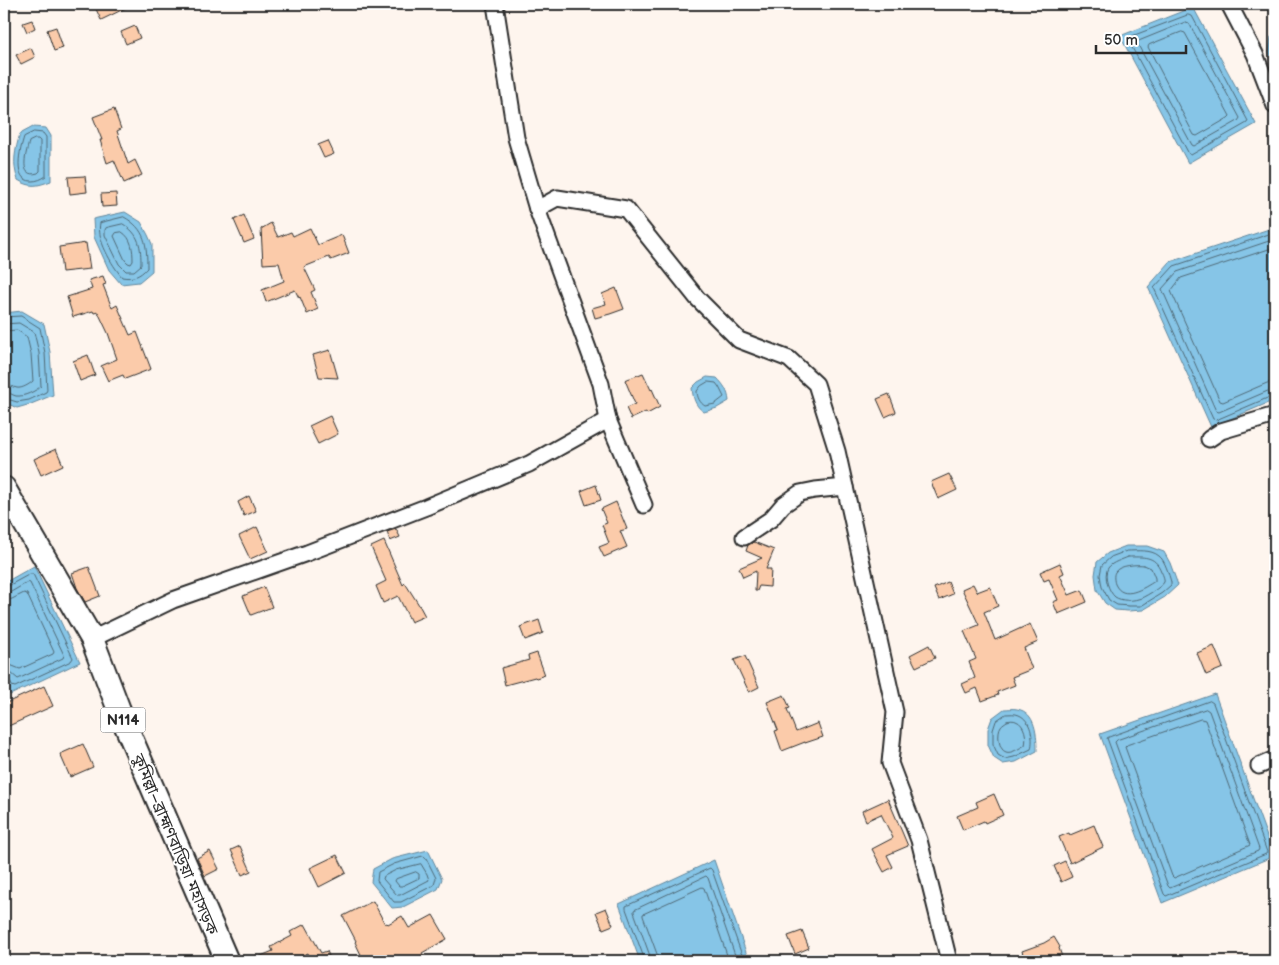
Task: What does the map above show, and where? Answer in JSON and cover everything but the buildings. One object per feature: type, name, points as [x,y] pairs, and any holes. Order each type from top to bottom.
[{"type":"highway","name":"কুমিল্লা–ব্রাহ্মণবাড়িয়া মহাসড়ক","points":[[4,488],[92,639],[123,719],[227,961]]},
{"type":"street","points":[[495,4],[516,138],[537,210],[601,384],[608,420],[644,505]]},
{"type":"street","points":[[1229,4],[1255,54],[1275,106]]},
{"type":"street","points":[[537,210],[557,198],[626,208],[697,298],[739,340],[789,359],[816,384],[837,451],[894,712],[890,763],[919,840],[949,961]]},
{"type":"street","points":[[1209,439],[1221,431],[1275,415]]},
{"type":"street","points":[[92,639],[173,600],[316,550],[529,464],[608,420]]},
{"type":"street","points":[[744,537],[770,519],[783,505],[800,493],[844,487]]},
{"type":"street","points":[[1259,766],[1275,759]]},
{"type":"water","points":[[1193,7],[1256,124],[1188,163],[1120,36]]},
{"type":"water","points":[[1275,35],[1275,73],[1269,52],[1271,37]]},
{"type":"water","points":[[33,127],[46,128],[51,136],[51,181],[34,185],[18,180],[15,163],[20,134]]},
{"type":"water","points":[[125,212],[141,222],[148,235],[152,244],[152,271],[139,282],[121,284],[109,270],[94,237],[93,219]]},
{"type":"water","points":[[1275,227],[1275,400],[1211,427],[1148,287],[1170,262]]},
{"type":"water","points":[[22,311],[44,324],[50,352],[53,395],[17,408],[4,402],[4,313]]},
{"type":"water","points":[[707,377],[717,378],[727,391],[729,401],[717,408],[704,412],[695,402],[692,388]]},
{"type":"water","points":[[1126,546],[1147,546],[1164,552],[1178,585],[1165,597],[1143,610],[1115,610],[1105,603],[1097,590],[1095,575],[1097,562],[1108,553]]},
{"type":"water","points":[[34,566],[80,662],[10,695],[4,677],[4,583]]},
{"type":"water","points":[[1215,694],[1274,856],[1162,903],[1100,734]]},
{"type":"water","points":[[1004,709],[1023,711],[1032,720],[1037,739],[1037,751],[1016,762],[1003,764],[994,758],[988,745],[988,729],[992,718]]},
{"type":"water","points":[[428,850],[442,879],[438,889],[403,907],[392,908],[371,882],[373,869],[392,859]]},
{"type":"water","points":[[714,860],[749,961],[640,961],[619,904]]}]
